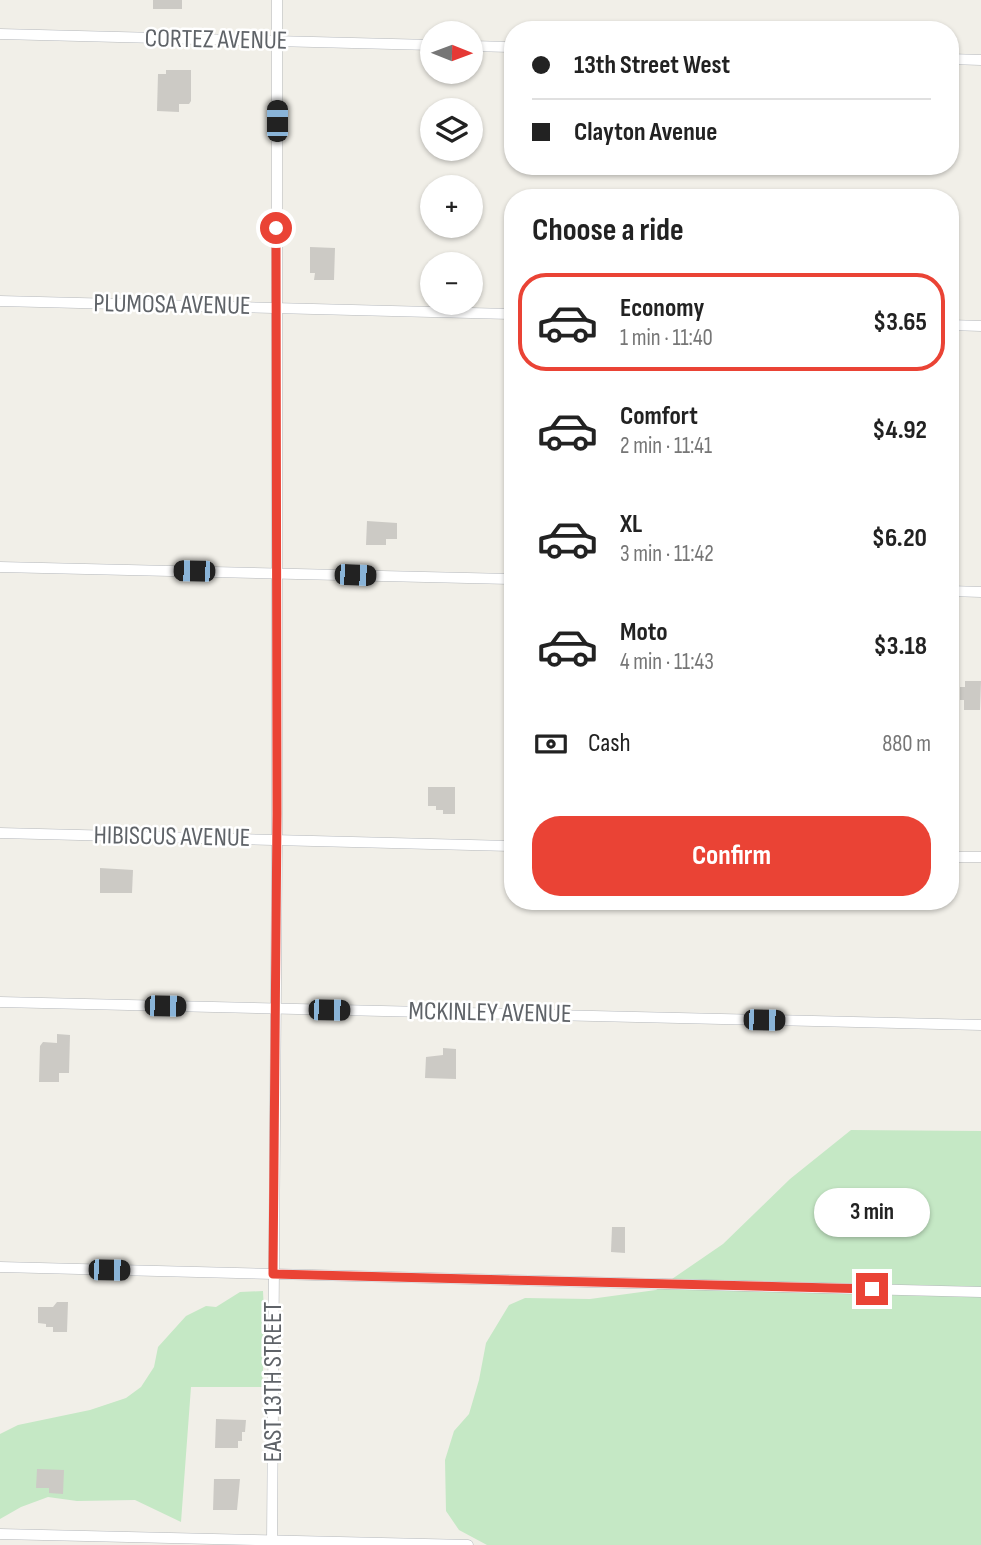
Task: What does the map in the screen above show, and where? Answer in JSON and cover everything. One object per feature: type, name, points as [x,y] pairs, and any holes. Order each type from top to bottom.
[{"type":"street","name":"EAST 13TH STREET","points":[[272,1543],[277,0]]},
{"type":"street","name":"CORTEZ AVENUE","points":[[0,34],[420,45]]},
{"type":"street","points":[[483,46],[504,47]]},
{"type":"street","points":[[959,59],[981,60]]},
{"type":"street","name":"PLUMOSA AVENUE","points":[[0,300],[504,314]]},
{"type":"street","points":[[959,325],[981,326]]},
{"type":"street","points":[[0,567],[504,579]]},
{"type":"street","points":[[959,591],[981,592]]},
{"type":"street","name":"HIBISCUS AVENUE","points":[[0,833],[504,846]]},
{"type":"street","points":[[959,857],[981,858]]},
{"type":"street","name":"MCKINLEY AVENUE","points":[[0,1002],[981,1025]]},
{"type":"street","points":[[0,1267],[981,1292]]},
{"type":"street","points":[[0,1534],[272,1543],[468,1545]]},
{"type":"green space","points":[[851,1130],[981,1131],[981,1545],[487,1545],[459,1530],[446,1511],[445,1460],[454,1431],[469,1414],[486,1343],[509,1305],[525,1298],[590,1299],[656,1290],[723,1244],[790,1179]]},
{"type":"green space","points":[[263,1291],[265,1335],[262,1387],[191,1387],[181,1522],[135,1500],[77,1501],[48,1497],[21,1507],[0,1519],[0,1434],[18,1425],[90,1410],[126,1398],[141,1387],[154,1367],[158,1347],[186,1316],[206,1306],[216,1307],[240,1292]]},
{"type":"building","points":[[153,0],[182,0],[182,9],[153,9]]},
{"type":"building","points":[[166,70],[191,70],[191,101],[189,104],[179,104],[179,112],[157,111],[158,74],[166,74]]},
{"type":"building","points":[[310,247],[335,248],[334,280],[314,280],[315,273],[310,273]]},
{"type":"building","points":[[367,521],[397,523],[397,539],[386,539],[386,545],[366,545]]},
{"type":"building","points":[[965,681],[981,681],[980,710],[964,710],[964,700],[960,700],[960,687],[965,687]]},
{"type":"building","points":[[428,787],[455,787],[455,814],[443,814],[443,810],[436,810],[436,806],[428,806]]},
{"type":"building","points":[[100,868],[133,870],[132,893],[100,893]]},
{"type":"building","points":[[57,1034],[70,1035],[69,1073],[59,1073],[59,1082],[39,1082],[40,1046],[43,1042],[57,1043]]},
{"type":"building","points":[[443,1048],[456,1049],[456,1079],[425,1078],[426,1057],[443,1055]]},
{"type":"building","points":[[612,1227],[625,1227],[625,1253],[611,1252]]},
{"type":"building","points":[[57,1302],[68,1302],[67,1332],[53,1332],[53,1327],[38,1323],[38,1307],[53,1307]]},
{"type":"building","points":[[216,1419],[246,1420],[245,1432],[242,1432],[242,1441],[238,1441],[238,1448],[215,1448]]},
{"type":"building","points":[[37,1469],[64,1470],[63,1494],[49,1493],[49,1488],[36,1488]]},
{"type":"building","points":[[214,1479],[240,1479],[237,1510],[213,1510]]},
{"type":"route","points":[[276,228],[277,813],[273,1274],[872,1289]]}]
